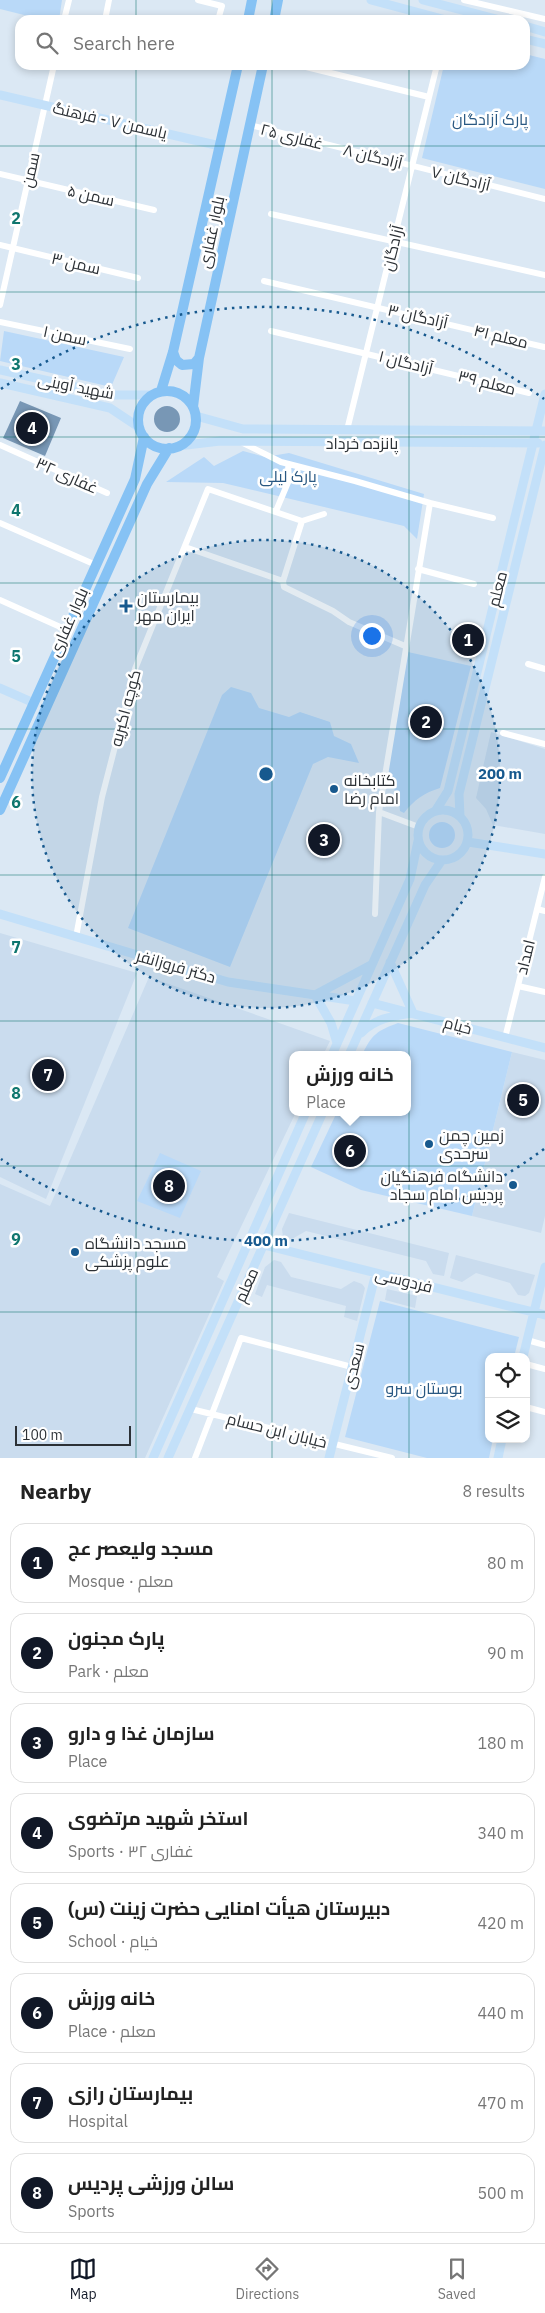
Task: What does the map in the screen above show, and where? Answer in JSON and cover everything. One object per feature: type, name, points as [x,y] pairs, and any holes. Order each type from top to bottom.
[{"type":"main road","points":[[249,15],[252,0]]},
{"type":"main road","points":[[275,15],[278,0]]},
{"type":"main road","points":[[371,0],[427,15]]},
{"type":"main road","points":[[423,0],[481,15]]},
{"type":"main road","points":[[530,28],[545,32]]},
{"type":"main road","points":[[530,40],[545,44]]},
{"type":"main road","name":"بلوار غفاری","points":[[157,393],[173,352],[237,70]]},
{"type":"main road","name":"بلوار غفاری","points":[[195,411],[199,358],[263,70]]},
{"type":"main road","name":"یاسمن ۷ - فرهنگ","points":[[0,95],[220,146]]},
{"type":"main road","points":[[173,352],[176,360],[182,365],[194,364],[199,358]]},
{"type":"main road","name":"شهید آوینی","points":[[0,370],[111,395],[157,393]]},
{"type":"main road","name":"شهید آوینی","points":[[0,383],[110,408],[142,432]]},
{"type":"main road","points":[[176,392],[183,395],[195,411],[193,434],[174,448],[160,448],[142,432],[140,410],[157,393],[176,392]]},
{"type":"main road","name":"معلم","points":[[436,810],[448,791],[533,443],[541,431],[545,394]]},
{"type":"main road","name":"پانزده خرداد","points":[[195,411],[243,429],[541,431]]},
{"type":"main road","name":"بلوار غفاری","points":[[1,773],[135,479],[142,432]]},
{"type":"main road","name":"پانزده خرداد","points":[[174,448],[220,441],[545,444]]},
{"type":"main road","name":"معلم","points":[[460,816],[459,794],[545,444]]},
{"type":"main road","name":"بلوار غفاری","points":[[0,810],[147,484],[174,448]]},
{"type":"main road","points":[[0,688],[34,703]]},
{"type":"main road","points":[[334,1051],[410,879],[419,827],[427,814],[436,810],[446,810],[460,816],[468,829],[468,842],[458,856],[442,860],[430,857],[422,850],[418,841]]},
{"type":"main road","points":[[468,842],[545,854]]},
{"type":"main road","points":[[351,1051],[425,885],[442,860]]},
{"type":"main road","points":[[0,910],[14,919]]},
{"type":"main road","name":"دکتر فروزانفر","points":[[0,914],[228,982],[356,1001]]},
{"type":"main road","points":[[0,919],[14,919]]},
{"type":"main road","points":[[356,1038],[369,1025],[389,1016],[414,1013],[390,962]]},
{"type":"main road","points":[[337,1043],[331,1023],[315,995],[372,966]]},
{"type":"main road","name":"خیام","points":[[372,1003],[545,1048]]},
{"type":"main road","name":"معلم","points":[[153,1458],[304,1116]]},
{"type":"main road","name":"معلم","points":[[168,1458],[321,1116]]},
{"type":"main road","name":"فردوسی","points":[[264,1245],[545,1315]]},
{"type":"main road","points":[[524,1353],[545,1266]]},
{"type":"main road","name":"سعدی","points":[[329,1458],[376,1273]]},
{"type":"main road","points":[[498,1458],[501,1443]]},
{"type":"street","points":[[65,15],[69,0]]},
{"type":"street","points":[[106,15],[109,0]]},
{"type":"street","points":[[198,0],[222,6],[219,15]]},
{"type":"street","points":[[464,0],[528,15]]},
{"type":"street","points":[[530,15],[545,19]]},
{"type":"street","name":"سمن","points":[[0,305],[53,70]]},
{"type":"street","points":[[318,70],[429,97]]},
{"type":"street","name":"آزادگان","points":[[347,430],[436,70]]},
{"type":"street","name":"غفاری ۲۵","points":[[250,126],[334,147]]},
{"type":"street","name":"آزادگان ۸","points":[[334,147],[412,166]]},
{"type":"street","name":"آزادگان ۷","points":[[412,166],[545,198]]},
{"type":"street","name":"سمن ۵","points":[[0,174],[154,210]]},
{"type":"street","points":[[271,214],[545,275]]},
{"type":"street","name":"سمن ۳","points":[[0,245],[138,278]]},
{"type":"street","name":"آزادگان ۳","points":[[264,281],[458,326]]},
{"type":"street","name":"سمن ۱","points":[[0,322],[130,349]]},
{"type":"street","name":"معلم ۴۱","points":[[458,326],[544,347]]},
{"type":"street","name":"آزادگان ۱","points":[[271,331],[445,372]]},
{"type":"street","name":"معلم ۳۹","points":[[445,372],[530,393]]},
{"type":"street","points":[[239,441],[288,464],[355,481],[430,504],[492,518]]},
{"type":"street","name":"غفاری ۳۲","points":[[0,445],[107,493]]},
{"type":"street","points":[[288,464],[289,480],[276,511],[302,521],[324,514]]},
{"type":"street","name":"کوچه اکبریه","points":[[76,937],[102,797],[135,669],[208,489],[276,511]]},
{"type":"street","points":[[375,914],[378,812],[430,504]]},
{"type":"street","points":[[302,521],[283,581],[284,587],[334,611],[349,622],[405,646]]},
{"type":"street","points":[[0,523],[96,565]]},
{"type":"street","points":[[185,547],[283,581]]},
{"type":"street","points":[[418,569],[474,584]]},
{"type":"street","points":[[0,600],[67,630]]},
{"type":"street","points":[[528,664],[545,669]]},
{"type":"street","points":[[503,733],[545,744]]},
{"type":"street","points":[[378,812],[419,827]]},
{"type":"street","name":"امداد","points":[[505,1038],[545,876]]},
{"type":"street","points":[[537,909],[545,911]]},
{"type":"street","points":[[518,986],[545,992]]},
{"type":"street","points":[[195,1458],[241,1338],[352,1367]]},
{"type":"street","points":[[527,1340],[545,1345]]},
{"type":"street","points":[[530,1365],[545,1369]]},
{"type":"street","points":[[530,1408],[545,1412]]},
{"type":"street","name":"خیابان ابن حسام","points":[[191,1409],[392,1458]]},
{"type":"shaded area","points":[[20,401],[61,418],[45,456],[3,438]]},
{"type":"shaded area","points":[[167,406],[176,410],[180,419],[176,428],[167,432],[158,428],[154,419],[158,410]]},
{"type":"shaded area","points":[[491,732],[545,749],[545,834],[493,825],[486,809],[476,798]]},
{"type":"shaded area","points":[[0,933],[137,973],[46,1199],[0,1177]]},
{"type":"shaded area","points":[[149,977],[330,1041],[325,1051],[289,1051],[289,1116],[294,1116],[217,1277],[224,1281],[145,1458],[0,1458],[0,1184],[50,1206]]},
{"type":"shaded area","points":[[512,1052],[545,1060],[545,1216],[541,1233],[472,1216]]},
{"type":"shaded area","points":[[289,1213],[449,1253],[444,1276],[433,1274],[426,1261],[306,1231],[292,1239],[283,1237],[282,1229]]},
{"type":"shaded area","points":[[456,1255],[535,1275],[529,1293],[525,1296],[518,1295],[510,1283],[476,1273],[462,1282],[450,1278]]},
{"type":"shaded area","points":[[274,1260],[281,1262],[291,1277],[341,1289],[354,1281],[362,1284],[365,1288],[357,1321],[344,1317],[346,1306],[267,1285],[262,1297],[255,1294],[265,1267]]},
{"type":"shaded area","points":[[387,1289],[417,1296],[415,1308],[385,1300]]},
{"type":"green space","points":[[0,0],[62,0],[60,15],[24,15],[0,9]]},
{"type":"green space","name":"پارک آزادگان","points":[[530,55],[545,59],[545,189],[422,158],[443,70],[530,70]]},
{"type":"green space","points":[[4,331],[124,357],[111,387],[0,361]]},
{"type":"green space","name":"پارک لیلی","points":[[243,451],[265,457],[289,453],[424,494],[417,539],[404,526],[223,483],[166,482],[204,457],[214,466]]},
{"type":"green space","points":[[408,652],[471,666],[440,788],[420,797],[404,813],[400,811],[396,793],[386,778]]},
{"type":"green space","points":[[231,687],[251,693],[259,708],[289,717],[300,712],[330,722],[334,736],[351,744],[359,763],[328,757],[313,764],[230,967],[128,928],[222,695]]},
{"type":"green space","points":[[442,822],[451,826],[455,835],[451,844],[442,848],[433,844],[429,835],[433,826]]},
{"type":"green space","points":[[398,1023],[512,1052],[472,1216],[361,1190],[311,1167],[335,1116],[411,1116],[411,1051],[364,1051],[372,1038],[385,1028]]},
{"type":"green space","points":[[160,1153],[201,1171],[180,1218],[137,1201]]},
{"type":"green space","name":"بوستان سرو","points":[[380,1301],[519,1337],[515,1353],[485,1353],[485,1443],[492,1443],[489,1458],[427,1458],[345,1437]]},
{"type":"place","name":"استخر شهید مرتضوی","points":[[32,428]]},
{"type":"place","name":"بیمارستان ایران مهر","points":[[126,606]]},
{"type":"place","name":"مسجد ولیعصر عج","points":[[468,640]]},
{"type":"place","name":"پارک مجنون","points":[[426,722]]},
{"type":"place","name":"کتابخانه امام رضا","points":[[334,789]]},
{"type":"place","name":"سازمان غذا و دارو","points":[[324,840]]},
{"type":"place","name":"بیمارستان رازی","points":[[48,1075]]},
{"type":"place","name":"دبیرستان هیأت امنایی حضرت زینت (س)","points":[[523,1100]]},
{"type":"place","name":"زمین چمن سرحدی","points":[[429,1144]]},
{"type":"place","name":"خانه ورزش","points":[[350,1151]]},
{"type":"place","name":"دانشگاه فرهنگیان پردیس امام سجاد","points":[[513,1185]]},
{"type":"place","name":"سالن ورزشی پردیس","points":[[169,1186]]},
{"type":"place","name":"مسجد دانشگاه علوم پزشکی","points":[[75,1252]]}]
